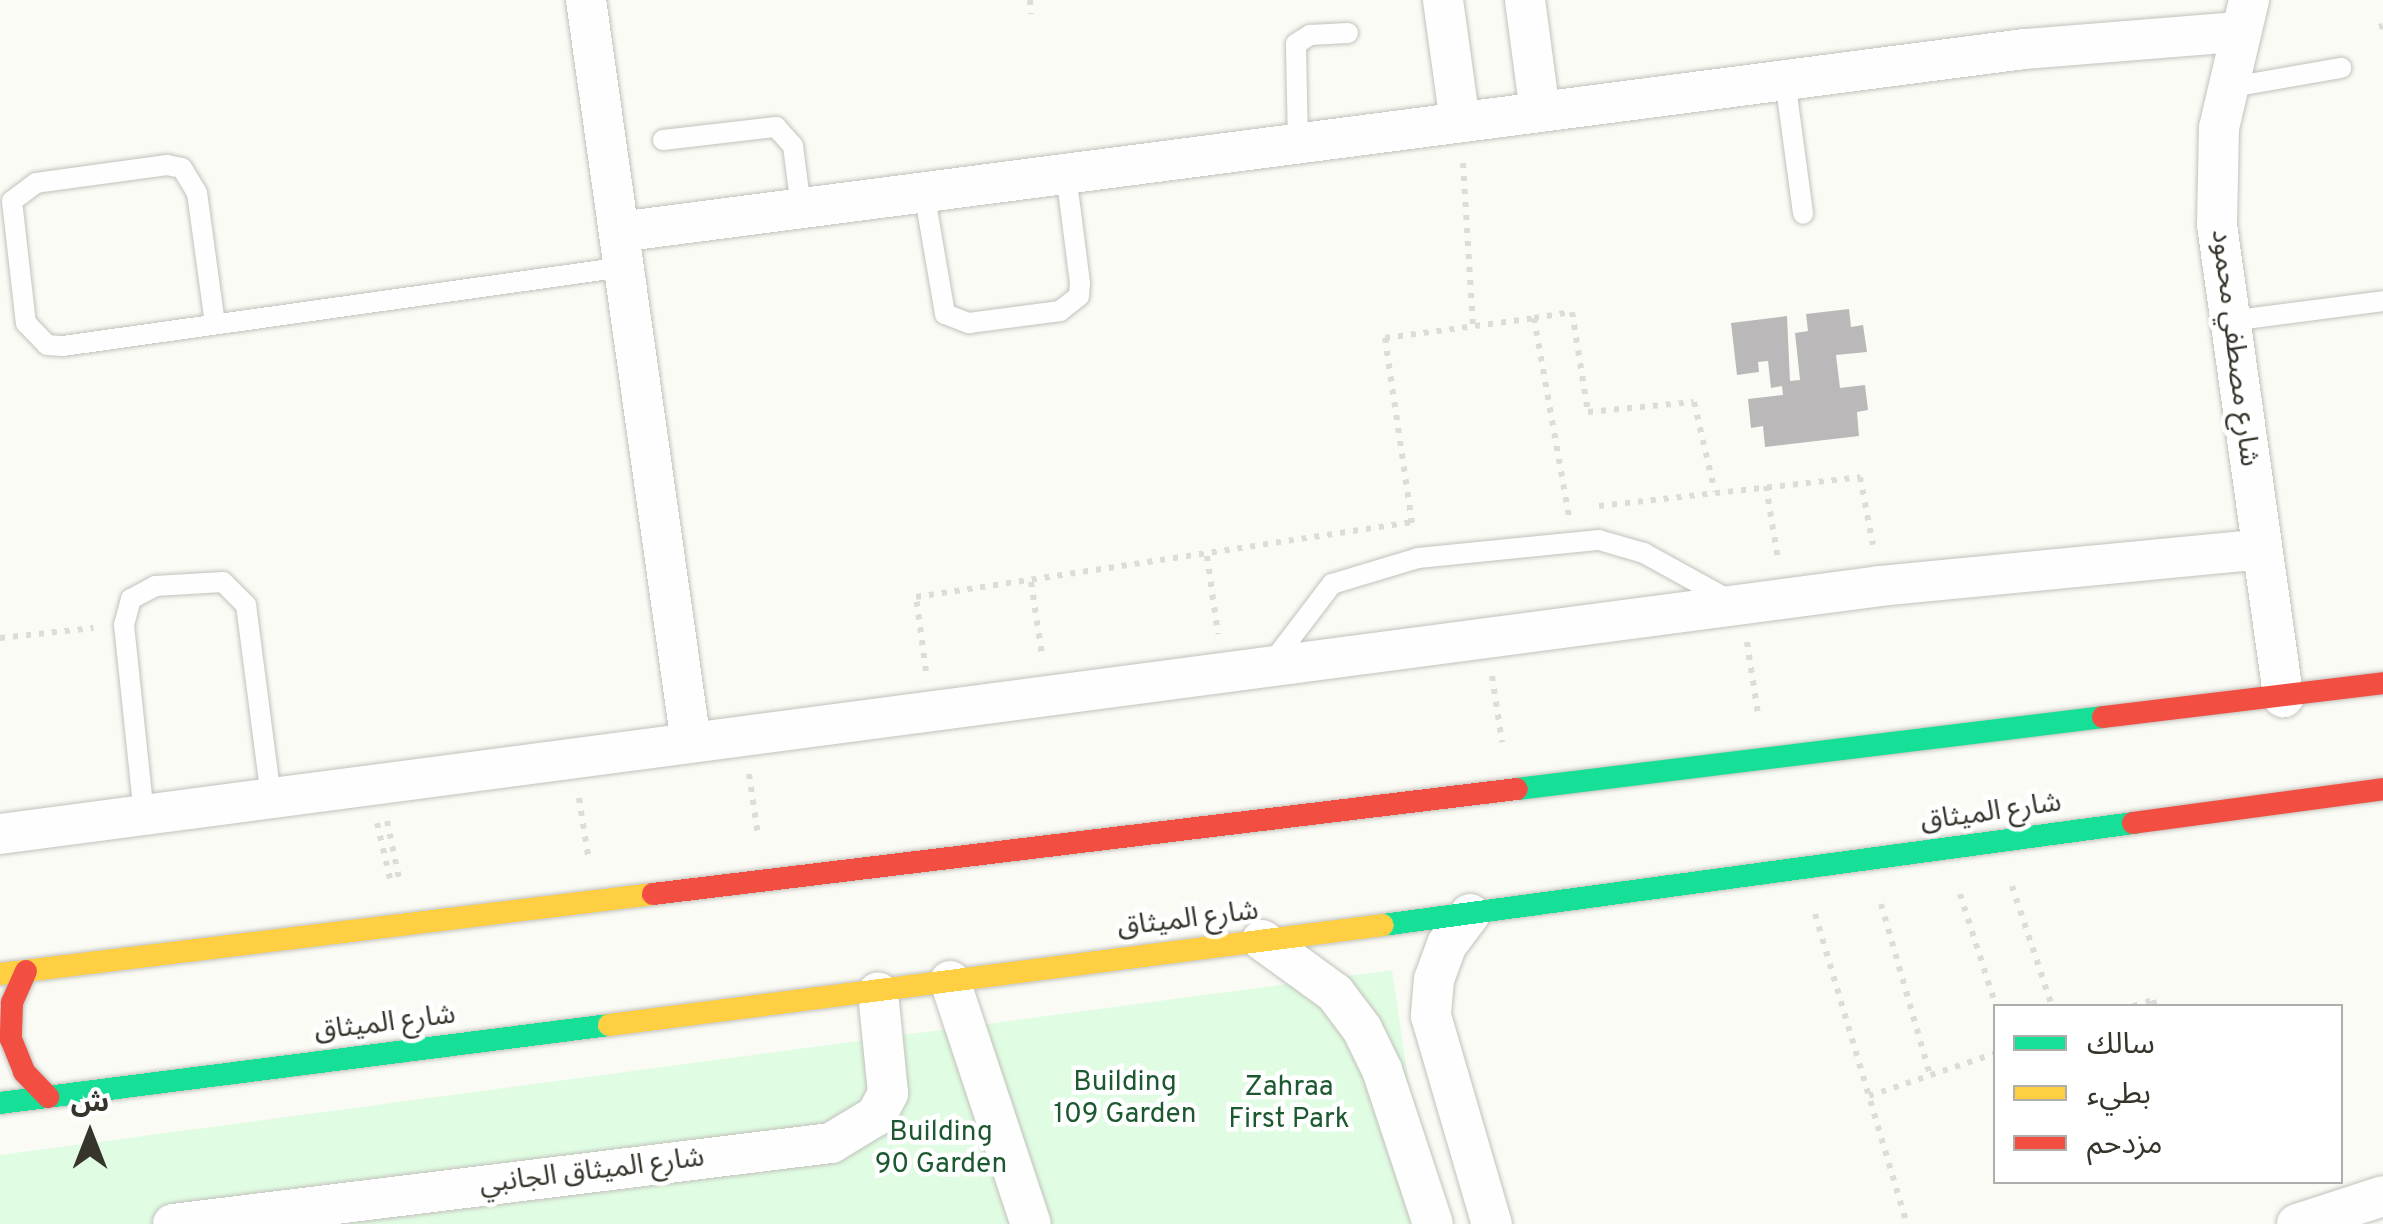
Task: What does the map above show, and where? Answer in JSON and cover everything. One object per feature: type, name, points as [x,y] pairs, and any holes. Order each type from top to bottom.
[{"type":"main road","points":[[0,974],[2383,684]]},
{"type":"main road","name":"شارع الميثاق","points":[[0,1103],[1470,914],[2383,788]]},
{"type":"main road","points":[[26,971],[12,1003],[11,1038],[24,1072],[48,1097]]},
{"type":"street","points":[[586,0],[692,744]]},
{"type":"street","points":[[1443,0],[1460,122]]},
{"type":"street","points":[[1525,0],[1540,112]]},
{"type":"street","points":[[622,249],[802,208],[2114,38],[2243,16]]},
{"type":"street","name":"شارع مصطفي محمود","points":[[2243,16],[2226,88],[2216,224],[2283,697]]},
{"type":"street","points":[[0,834],[1785,602],[1880,586],[2261,549]]},
{"type":"street","points":[[1470,914],[1447,944],[1434,978],[1431,1016],[1492,1224]]},
{"type":"street","points":[[1262,940],[1323,984],[1362,1030],[1382,1070],[1433,1224]]},
{"type":"street","points":[[950,981],[1031,1224]]},
{"type":"street","name":"شارع الميثاق الجانبي","points":[[172,1224],[831,1143],[876,1116],[888,1093],[878,992]]},
{"type":"street","points":[[2297,1224],[2383,1196]]},
{"type":"lane","points":[[1298,143],[1296,44],[1310,35],[1348,33]]},
{"type":"lane","points":[[2226,88],[2341,68]]},
{"type":"lane","points":[[1785,80],[1803,214]]},
{"type":"lane","points":[[662,140],[776,127],[794,146],[802,208]]},
{"type":"lane","points":[[216,324],[197,193],[182,168],[36,183],[12,201],[26,323],[46,344],[216,324],[622,249]]},
{"type":"lane","points":[[924,192],[944,314],[969,323],[1060,311],[1072,306],[1080,283],[1066,173]]},
{"type":"lane","points":[[2230,321],[2383,301]]},
{"type":"lane","points":[[1268,668],[1332,584],[1350,573],[1418,558],[1572,539],[1623,544],[1741,606]]},
{"type":"lane","points":[[144,815],[124,625],[131,599],[155,586],[207,580],[237,591],[246,605],[271,798]]},
{"type":"path","points":[[1030,0],[1031,14]]},
{"type":"path","points":[[1460,122],[1474,326]]},
{"type":"path","points":[[1418,558],[1385,338],[1572,312],[1588,412],[1694,402],[1716,492]]},
{"type":"path","points":[[1534,318],[1572,539]]},
{"type":"path","points":[[1568,510],[1860,476],[1880,586]]},
{"type":"path","points":[[1766,486],[1785,602]]},
{"type":"path","points":[[932,712],[916,596],[1208,556],[1412,522]]},
{"type":"path","points":[[1208,556],[1224,674]]},
{"type":"path","points":[[1031,582],[1048,698]]},
{"type":"path","points":[[0,638],[124,625]]},
{"type":"path","points":[[1748,655],[1752,676]]},
{"type":"path","points":[[1494,685],[1497,706]]},
{"type":"path","points":[[749,777],[752,798]]},
{"type":"path","points":[[580,800],[583,821]]},
{"type":"path","points":[[1997,842],[2051,1004]]},
{"type":"path","points":[[1946,850],[1995,1004]]},
{"type":"path","points":[[1868,860],[1930,1075]]},
{"type":"path","points":[[1802,869],[1907,1224]]},
{"type":"path","points":[[1868,1096],[1993,1054]]},
{"type":"green space","name":"Zahraa First Park","points":[[1392,970],[1430,1224],[0,1224],[0,1155]]},
{"type":"building","points":[[1849,309],[1851,327],[1863,325],[1867,352],[1836,355],[1840,388],[1865,385],[1868,410],[1857,412],[1859,436],[1765,447],[1763,426],[1751,428],[1748,399],[1783,395],[1782,386],[1771,388],[1768,361],[1758,362],[1759,372],[1737,375],[1731,323],[1787,316],[1790,381],[1800,380],[1795,333],[1808,331],[1806,314]]},
{"type":"traffic: fast","points":[[1517,789],[2103,717]]},
{"type":"traffic: fast","points":[[1383,925],[2133,823]]},
{"type":"traffic: fast","points":[[0,1103],[609,1025]]},
{"type":"traffic: slow","points":[[0,974],[653,894]]},
{"type":"traffic: slow","points":[[609,1025],[1383,925]]},
{"type":"traffic: jam","points":[[2103,717],[2383,683]]},
{"type":"traffic: jam","points":[[653,894],[1517,789]]},
{"type":"traffic: jam","points":[[2133,823],[2383,789]]},
{"type":"traffic: jam","points":[[26,971],[12,1003],[11,1039],[24,1072],[48,1097]]},
{"type":"park label","name":"Building 109 Garden","points":[[1125,1099]]},
{"type":"park label","name":"Building 90 Garden","points":[[941,1149]]}]
